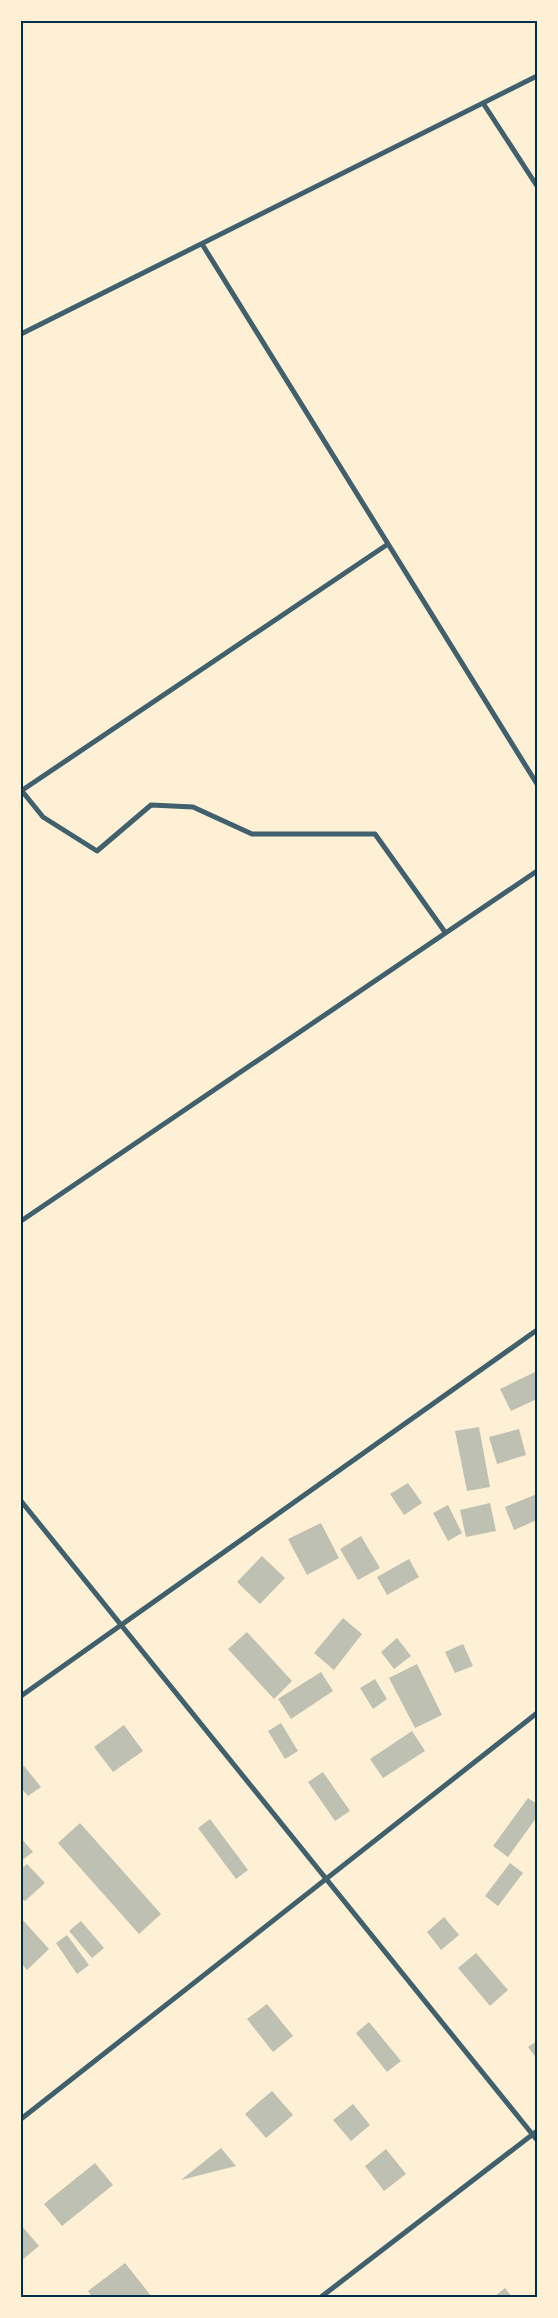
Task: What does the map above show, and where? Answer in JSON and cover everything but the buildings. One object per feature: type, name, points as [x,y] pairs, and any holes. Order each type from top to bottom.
[{"type":"street","points":[[21,334],[537,76]]},
{"type":"street","points":[[484,103],[537,186]]},
{"type":"street","points":[[202,244],[537,784]]},
{"type":"street","points":[[388,544],[22,791],[43,818],[97,851],[151,806],[193,807],[252,834],[375,834],[446,932]]},
{"type":"street","points":[[21,1221],[537,871]]},
{"type":"street","points":[[21,1696],[537,1330]]},
{"type":"street","points":[[21,1501],[534,2133],[537,2140]]},
{"type":"street","points":[[21,2119],[537,1713]]},
{"type":"street","points":[[321,2297],[534,2133]]}]
